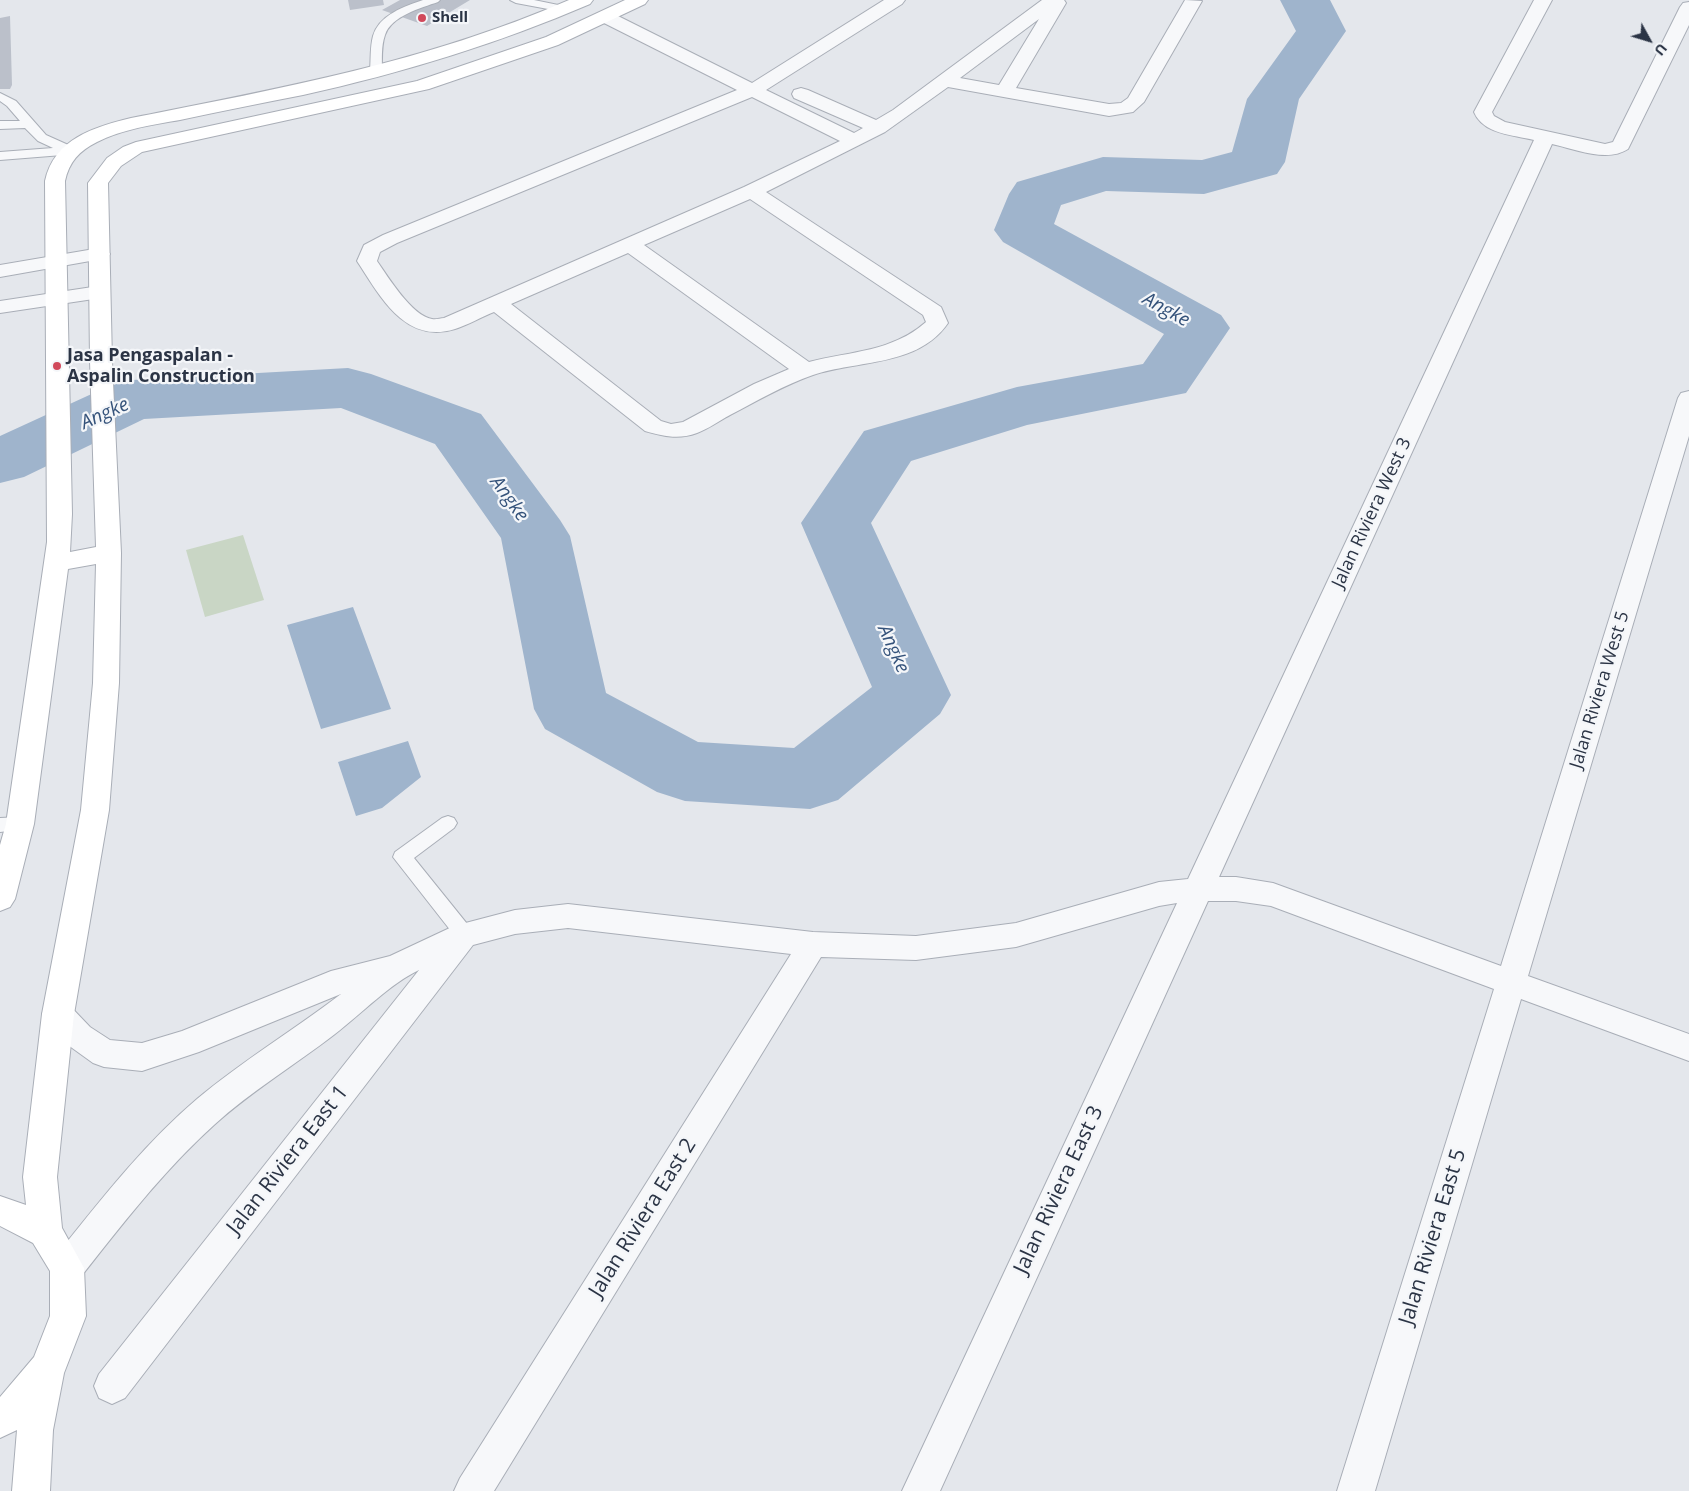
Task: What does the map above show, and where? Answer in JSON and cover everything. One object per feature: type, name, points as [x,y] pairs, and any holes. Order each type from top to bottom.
[{"type":"street","points":[[0,899],[10,824],[57,563],[60,514],[55,181],[59,165],[71,151],[85,140],[105,131],[304,88],[437,55],[488,39],[584,0]]},
{"type":"street","points":[[37,1485],[35,1430],[48,1368],[68,1316],[67,1268],[45,1232],[40,1177],[58,1014],[95,810],[106,683],[109,553],[101,361],[98,183],[105,169],[119,156],[136,148],[160,141],[272,119],[422,85],[552,41],[639,0]]},
{"type":"street","points":[[896,0],[761,85],[390,239],[371,249],[367,261],[394,300],[418,321],[432,326],[448,324],[751,191],[855,141],[878,128],[947,81],[1053,0]]},
{"type":"street","points":[[1005,91],[1059,0]]},
{"type":"street","points":[[1543,0],[1483,112],[1486,119],[1498,126],[1605,150],[1615,149],[1621,145],[1689,7]]},
{"type":"street","points":[[947,81],[1109,110],[1126,108],[1135,102],[1193,1]]},
{"type":"street","points":[[606,17],[761,85],[878,128]]},
{"type":"street","points":[[761,85],[855,141]]},
{"type":"street","name":"Jalan Riviera West 3","points":[[1198,889],[1545,137]]},
{"type":"street","points":[[71,151],[119,156]]},
{"type":"street","points":[[496,303],[653,426],[670,431],[689,428],[806,370],[889,353],[928,333],[937,322],[933,312],[751,191]]},
{"type":"street","points":[[629,244],[806,370]]},
{"type":"street","points":[[0,271],[100,254]]},
{"type":"street","points":[[0,307],[99,292]]},
{"type":"street","name":"Jalan Riviera West 5","points":[[1511,982],[1689,398]]},
{"type":"street","points":[[57,563],[109,553]]},
{"type":"street","points":[[58,1014],[79,1036],[104,1053],[142,1057],[188,1043],[342,980],[396,967],[464,935],[515,922],[568,916],[625,921],[813,944],[916,948],[1016,934],[1159,894],[1198,889],[1236,889],[1273,895],[1689,1048]]},
{"type":"street","name":"Jalan Riviera East 3","points":[[920,1491],[1198,889]]},
{"type":"street","name":"Jalan Riviera East 1","points":[[112,1386],[464,935]]},
{"type":"street","name":"Jalan Riviera East 2","points":[[473,1491],[813,944]]},
{"type":"street","points":[[67,1268],[165,1150],[200,1116],[227,1094],[351,1006],[396,967]]},
{"type":"street","name":"Jalan Riviera East 5","points":[[1356,1491],[1511,982]]},
{"type":"street","points":[[0,1211],[7,1212],[45,1232]]},
{"type":"street","points":[[0,1420],[18,1406],[48,1368]]},
{"type":"lane","points":[[376,71],[380,31],[391,20],[434,0]]},
{"type":"lane","points":[[516,0],[564,9]]},
{"type":"lane","points":[[0,97],[9,100],[27,124],[43,139],[71,151]]},
{"type":"lane","points":[[0,125],[27,124]]},
{"type":"lane","points":[[0,156],[71,151]]},
{"type":"lane","points":[[448,823],[402,857],[464,935]]},
{"type":"green space","points":[[243,535],[264,600],[205,617],[186,550]]},
{"type":"water","points":[[353,607],[391,709],[321,729],[287,625]]},
{"type":"water","points":[[408,741],[421,777],[382,808],[356,816],[338,762]]},
{"type":"building","points":[[348,0],[383,0],[384,5],[350,10]]},
{"type":"building","name":"Shell","points":[[400,0],[470,0],[427,26],[382,10]]},
{"type":"building","points":[[10,16],[12,85],[10,89],[0,89],[0,18]]},
{"type":"waterway","name":"Angke","points":[[0,462],[132,400],[348,388],[458,429],[535,536],[572,709],[685,771],[810,779],[913,695],[836,523],[887,446],[1017,407],[1164,379],[1199,328],[1023,230],[1037,194],[1103,174],[1204,177],[1257,162],[1273,99],[1321,31],[1305,0]]},
{"type":"place","name":"Shell","points":[[422,18]]},
{"type":"place","name":"Jasa Pengaspalan - Aspalin Construction","points":[[57,366]]}]
